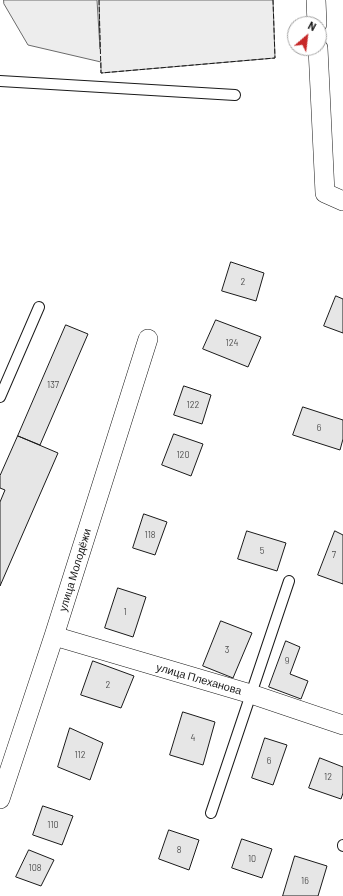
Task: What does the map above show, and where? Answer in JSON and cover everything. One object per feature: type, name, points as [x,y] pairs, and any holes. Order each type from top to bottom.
[{"type":"street","points":[[316,0],[317,16]]},
{"type":"street","points":[[318,56],[325,193],[343,201]]},
{"type":"street","name":"улица Молодёжи","points":[[0,799],[54,636],[148,339]]},
{"type":"street","name":"улица Плеханова","points":[[54,636],[250,694],[343,724]]},
{"type":"lane","points":[[0,81],[235,95]]},
{"type":"lane","points":[[0,397],[39,307]]},
{"type":"lane","points":[[211,813],[289,581]]},
{"type":"shaded area","points":[[4,0],[97,0],[100,49],[99,0],[273,0],[275,58],[101,73],[101,62],[28,45],[4,4]]},
{"type":"building","points":[[231,262],[264,273],[256,301],[222,291]]},
{"type":"building","points":[[336,296],[343,299],[343,333],[324,326]]},
{"type":"building","points":[[216,320],[261,337],[248,367],[203,349]]},
{"type":"building","points":[[66,325],[88,334],[40,445],[18,436]]},
{"type":"building","points":[[184,386],[211,395],[202,424],[174,415]]},
{"type":"building","points":[[303,407],[343,420],[343,439],[340,450],[293,435]]},
{"type":"building","points":[[174,434],[203,444],[191,476],[162,465]]},
{"type":"building","points":[[18,436],[58,453],[0,586],[0,502],[5,490],[0,488],[0,476]]},
{"type":"building","points":[[144,514],[167,522],[155,555],[133,548]]},
{"type":"building","points":[[247,531],[286,543],[277,571],[238,559]]},
{"type":"building","points":[[335,531],[343,535],[343,584],[318,575]]},
{"type":"building","points":[[118,588],[146,597],[133,637],[105,628]]},
{"type":"building","points":[[221,621],[252,633],[233,678],[203,666]]},
{"type":"building","points":[[286,641],[300,647],[290,674],[308,681],[301,699],[269,687]]},
{"type":"building","points":[[93,661],[134,676],[121,708],[81,695]]},
{"type":"building","points":[[183,712],[215,722],[203,765],[170,755]]},
{"type":"building","points":[[70,728],[103,743],[90,780],[58,767]]},
{"type":"building","points":[[265,738],[287,745],[273,785],[252,778]]},
{"type":"building","points":[[320,758],[343,767],[343,793],[341,799],[309,788]]},
{"type":"building","points":[[43,806],[73,816],[62,845],[33,835]]},
{"type":"building","points":[[169,830],[199,840],[189,870],[159,859]]},
{"type":"building","points":[[242,839],[272,849],[262,878],[232,868]]},
{"type":"building","points":[[29,850],[54,860],[41,886],[16,877]]},
{"type":"building","points":[[295,856],[327,866],[318,896],[283,896]]},
{"type":"fence","points":[[99,0],[101,73],[275,58],[273,0]]}]
